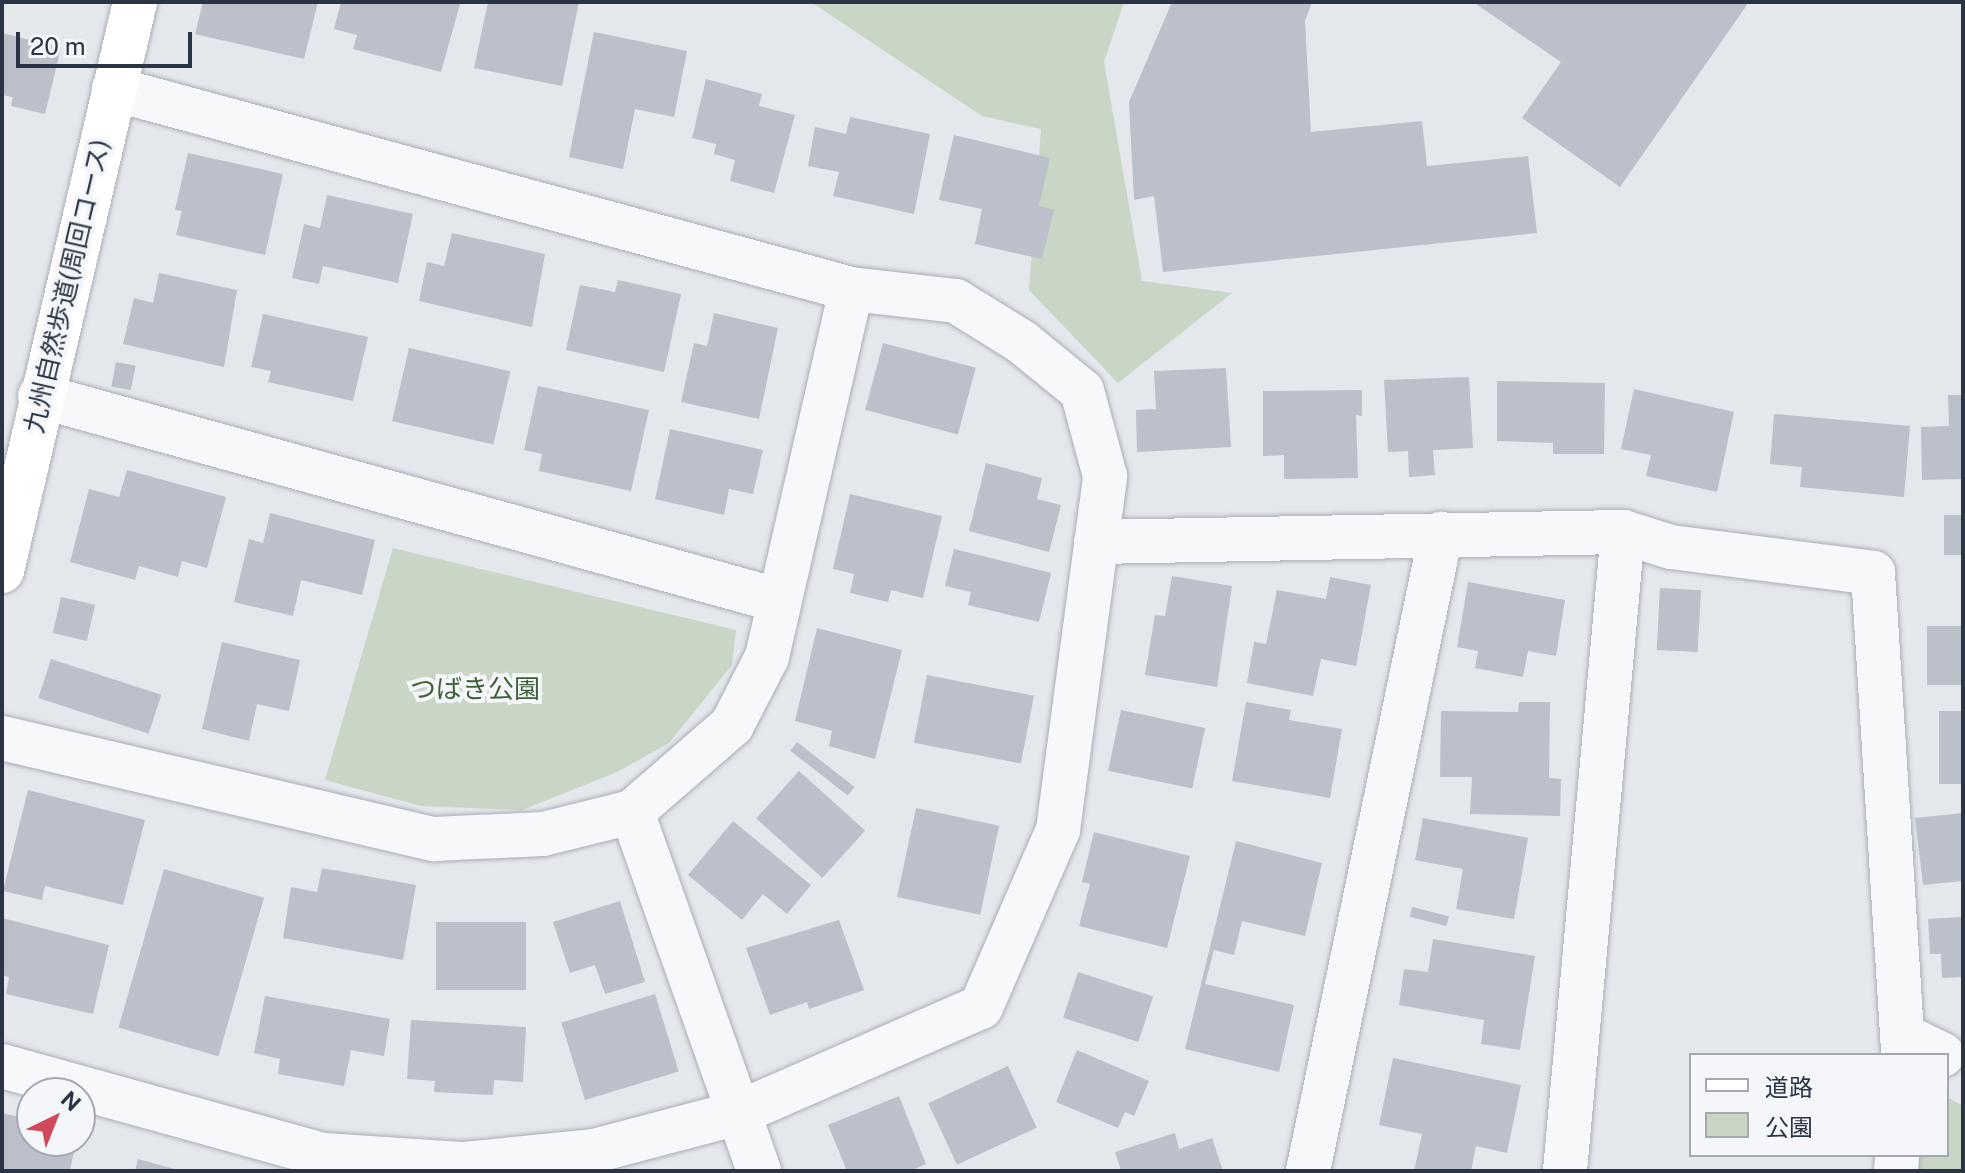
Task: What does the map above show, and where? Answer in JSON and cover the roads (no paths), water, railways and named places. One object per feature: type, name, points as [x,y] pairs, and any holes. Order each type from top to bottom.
[{"type":"street","name":"九州自然歩道(周回コース)","points":[[2,571],[40,396],[135,2]]},
{"type":"street","points":[[2,1066],[324,1155],[465,1164],[565,1154],[738,1113],[981,1007],[1058,830],[1105,476],[1082,391],[1022,342],[956,301],[851,289],[114,89]]},
{"type":"street","points":[[2,738],[434,839],[543,834],[632,812],[732,725],[767,657],[777,600],[851,289]]},
{"type":"street","points":[[40,396],[777,600]]},
{"type":"street","points":[[1096,542],[1623,532],[1671,547],[1873,573],[1904,1046],[1933,1053]]},
{"type":"street","points":[[1565,1171],[1623,532]]},
{"type":"street","points":[[1308,1171],[1441,534]]},
{"type":"street","points":[[632,812],[759,1171]]},
{"type":"park label","name":"つばき公園","points":[[475,689]]}]
